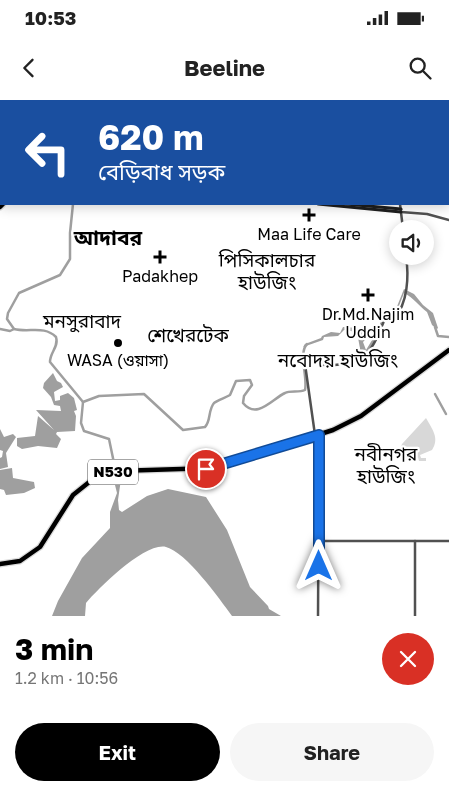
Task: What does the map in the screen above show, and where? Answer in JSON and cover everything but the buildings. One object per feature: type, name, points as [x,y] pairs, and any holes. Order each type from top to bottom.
[{"type":"highway","name":"N530","points":[[0,564],[20,561],[40,548],[73,496],[82,486],[102,475],[117,471],[137,472],[177,468],[206,469],[317,436],[338,428],[358,417],[449,350]]},
{"type":"main road","points":[[336,205],[394,210],[400,207]]},
{"type":"main road","points":[[394,210],[400,207]]},
{"type":"street","points":[[402,220],[400,207],[449,220]]},
{"type":"street","points":[[394,210],[400,214],[402,220]]},
{"type":"street","points":[[318,616],[317,436],[305,364],[314,362],[331,364],[358,362],[362,359],[369,352],[384,321],[396,316],[406,290],[406,265]]},
{"type":"street","points":[[319,541],[449,541]]},
{"type":"street","points":[[415,541],[415,616]]},
{"type":"shaded area","points":[[404,289],[414,294],[433,313],[437,329],[432,325],[427,312],[404,293],[395,316],[384,321],[379,335],[365,356],[361,354],[357,332],[344,330],[338,336],[324,337],[323,340],[303,347],[305,344],[331,332],[340,333],[343,327],[359,328],[365,332],[365,340],[363,342],[366,350],[377,332],[379,332],[378,329],[383,316],[394,314]]},
{"type":"shaded area","points":[[53,373],[63,387],[54,392],[55,401],[60,400],[60,396],[68,393],[74,398],[77,410],[74,411],[76,416],[75,431],[57,432],[56,434],[61,439],[57,448],[38,446],[22,449],[17,446],[17,438],[35,436],[38,416],[54,430],[36,410],[61,411],[60,406],[54,405],[51,397],[43,388],[44,383]]},
{"type":"shaded area","points":[[426,418],[434,434],[435,441],[432,450],[420,455],[421,458],[426,458],[426,461],[419,461],[418,457],[415,462],[407,455],[398,458],[397,456],[402,444]]},
{"type":"shaded area","points":[[0,429],[4,437],[13,434],[16,437],[6,453],[8,467],[0,469],[0,458],[3,451],[0,450]]},
{"type":"shaded area","points":[[12,468],[13,478],[34,482],[35,488],[24,493],[6,495],[4,490],[0,489],[0,470]]},
{"type":"shaded area","points":[[117,476],[121,479],[118,500],[119,510],[122,512],[147,496],[168,489],[206,497],[227,530],[250,587],[269,609],[281,616],[232,616],[211,588],[183,557],[166,547],[157,547],[135,559],[101,587],[86,603],[85,616],[52,616],[58,601],[82,558],[110,528],[110,512],[117,493],[113,477]]},
{"type":"waterway","points":[[73,205],[70,259],[60,275],[19,293],[8,313],[7,319],[14,329],[41,330],[51,333],[56,337],[57,341],[50,362],[83,402],[81,423],[84,431],[109,439],[114,463]]},
{"type":"waterway","points":[[435,327],[438,336],[449,337]]},
{"type":"waterway","points":[[0,329],[10,331],[14,329]]},
{"type":"waterway","points":[[83,402],[99,396],[144,394],[183,430],[205,427],[214,403],[230,395],[236,381],[250,380],[252,385],[244,396],[243,403],[248,408],[254,409],[264,407],[287,392],[305,390],[303,353],[307,344]]},
{"type":"waterway","points":[[435,394],[446,414]]},
{"type":"place","name":"Maa Life Care","points":[[309,215]]},
{"type":"place","name":"Padakhep","points":[[160,257]]},
{"type":"place","name":"Dr.Md.Najim Uddin","points":[[368,295]]},
{"type":"place","name":"WASA (ওয়াসা)","points":[[118,343]]},
{"type":"district","name":"আদাবর","points":[[108,238]]},
{"type":"district","name":"পিসিকালচার হাউজিং","points":[[267,271]]},
{"type":"district","name":"মনসুরাবাদ","points":[[82,321]]},
{"type":"district","name":"শেখেরটেক","points":[[188,335]]},
{"type":"district","name":"নবোদয় হাউজিং","points":[[338,360]]},
{"type":"district","name":"নবীনগর হাউজিং","points":[[386,465]]},
{"type":"route","points":[[206,469],[319,435],[319,566]]}]
